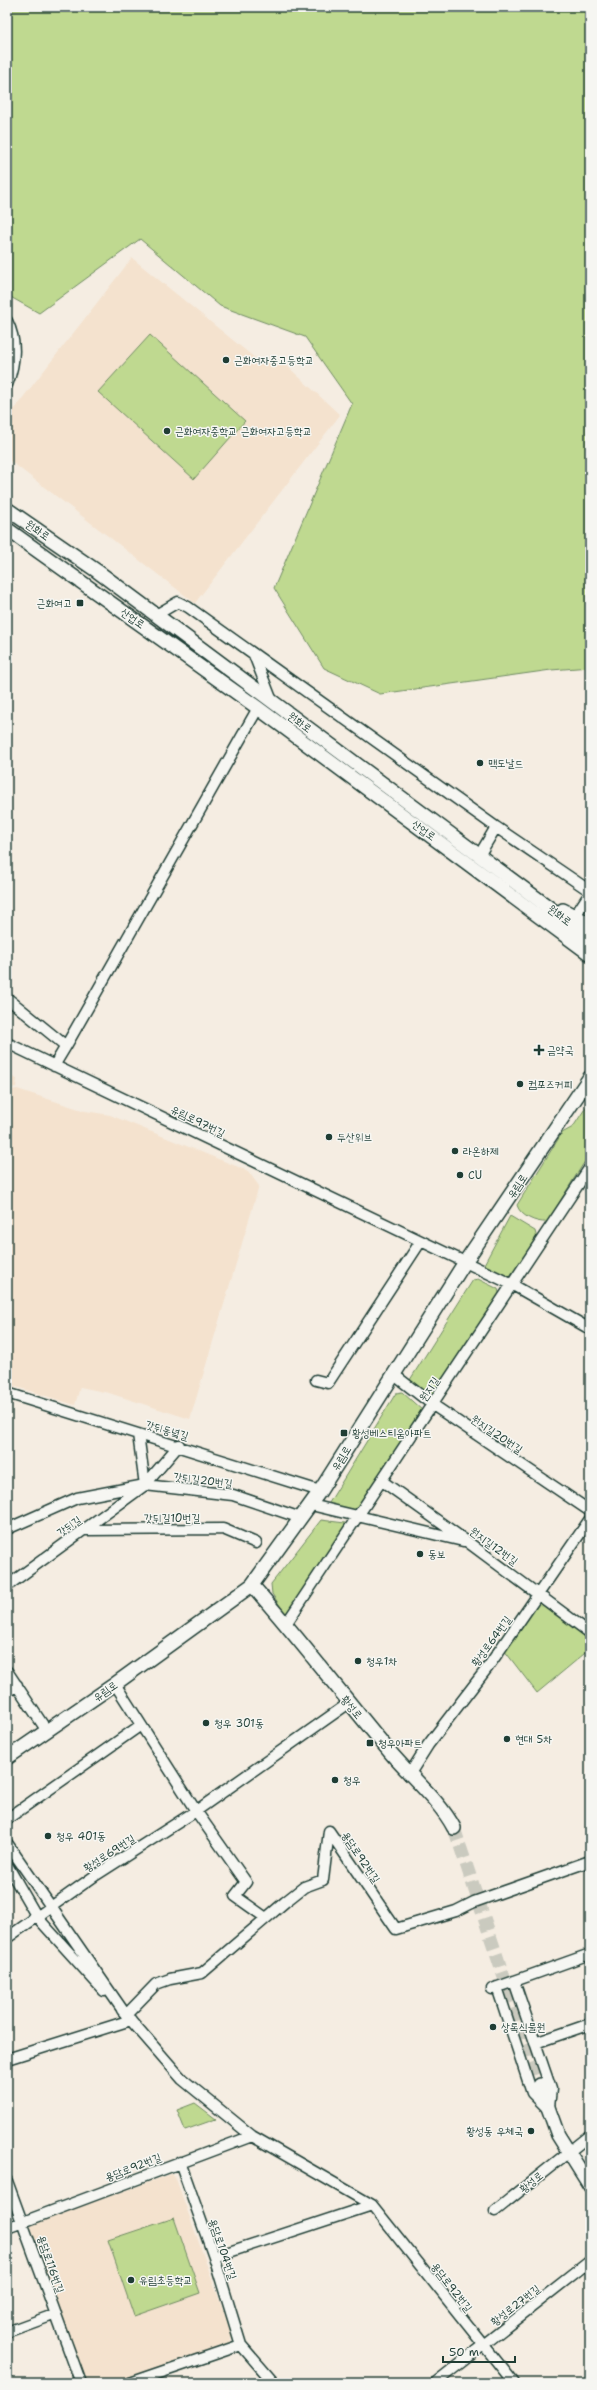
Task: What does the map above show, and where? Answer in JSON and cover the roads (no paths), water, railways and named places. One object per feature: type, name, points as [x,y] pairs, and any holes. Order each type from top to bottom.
[{"type":"street","points":[[7,321],[12,331],[15,351],[7,385]]},
{"type":"street","name":"원화로","points":[[7,509],[156,615],[480,854],[590,938]]},
{"type":"street","name":"산업로","points":[[7,529],[258,708],[590,954]]},
{"type":"street","points":[[156,615],[178,602],[188,607],[496,827],[590,892],[575,916]]},
{"type":"street","points":[[254,654],[272,701]]},
{"type":"street","points":[[54,1066],[258,708]]},
{"type":"street","points":[[480,854],[496,827]]},
{"type":"street","points":[[512,878],[590,924]]},
{"type":"street","points":[[7,998],[66,1046]]},
{"type":"street","name":"유림로97번길","points":[[7,1043],[514,1285],[585,1328],[590,1329]]},
{"type":"street","name":"유림로","points":[[7,1758],[115,1684],[252,1585],[311,1505],[392,1374],[465,1262],[590,1077]]},
{"type":"street","name":"원지길","points":[[286,1624],[514,1285],[590,1167]]},
{"type":"street","points":[[316,1380],[328,1383],[421,1241]]},
{"type":"street","name":"원지길20번길","points":[[392,1374],[433,1405],[590,1511]]},
{"type":"street","name":"갓뒤동녘길","points":[[7,1393],[320,1491]]},
{"type":"street","points":[[138,1434],[146,1485]]},
{"type":"street","name":"갓뒤길20번길","points":[[146,1485],[179,1446]]},
{"type":"street","name":"원지길12번길","points":[[382,1481],[539,1594],[590,1633]]},
{"type":"street","name":"갓뒤길20번길","points":[[7,1529],[77,1498],[146,1485],[233,1495],[301,1518]]},
{"type":"street","name":"갓뒤길","points":[[7,1586],[146,1485]]},
{"type":"street","points":[[311,1505],[469,1543]]},
{"type":"street","name":"황성로64번길","points":[[409,1775],[428,1745],[488,1667],[590,1519]]},
{"type":"street","name":"갓뒤길10번길","points":[[85,1530],[223,1529],[256,1543]]},
{"type":"street","name":"황성로","points":[[252,1585],[286,1624],[409,1775],[448,1817],[454,1828]]},
{"type":"street","points":[[7,1671],[47,1731]]},
{"type":"street","points":[[115,1684],[196,1811],[246,1882],[235,1896],[266,1918]]},
{"type":"street","points":[[7,1692],[17,1685]]},
{"type":"street","name":"황성로69번길","points":[[7,1938],[52,1906],[196,1811],[349,1703]]},
{"type":"street","points":[[7,1819],[141,1725]]},
{"type":"street","name":"용담로92번길","points":[[7,2059],[129,2017],[156,1984],[170,1979],[202,1972],[304,1887],[323,1880],[329,1831],[396,1929],[456,1911],[474,1902],[590,1861]]},
{"type":"street","name":"용담로92번길","points":[[7,1843],[129,2017],[182,2079],[252,2136],[372,2205],[514,2383]]},
{"type":"street","points":[[7,1865],[37,1917],[129,2017]]},
{"type":"street","points":[[549,2110],[532,2093],[495,1988],[590,1954]]},
{"type":"street","points":[[514,1981],[551,2089],[549,2110]]},
{"type":"street","points":[[535,2043],[590,2024]]},
{"type":"street","points":[[540,2085],[558,2136],[590,2186]]},
{"type":"street","name":"황성로","points":[[495,2211],[590,2135]]},
{"type":"street","name":"용담로92번길","points":[[24,2222],[252,2136]]},
{"type":"street","name":"용담로104번길","points":[[180,2162],[214,2257],[241,2344],[274,2383]]},
{"type":"street","name":"용담로116번길","points":[[7,2180],[24,2222],[81,2383]]},
{"type":"street","points":[[214,2257],[372,2205]]},
{"type":"street","points":[[7,2228],[24,2222]]},
{"type":"street","name":"황성로27번길","points":[[435,2383],[590,2261]]},
{"type":"street","points":[[7,2332],[56,2314]]},
{"type":"street","points":[[130,2383],[241,2344]]},
{"type":"tunnel","points":[[454,1828],[540,2085]]},
{"type":"place","name":"근화여자중고등학교","points":[[226,360]]},
{"type":"place","name":"근화여자중학교 근화여자고등학교","points":[[167,431]]},
{"type":"place","name":"근화여고","points":[[80,603]]},
{"type":"place","name":"맥도날드","points":[[480,763]]},
{"type":"place","name":"금약국","points":[[539,1050]]},
{"type":"place","name":"컴포즈커피","points":[[520,1084]]},
{"type":"place","name":"두산위브","points":[[329,1137]]},
{"type":"place","name":"라온하제","points":[[455,1151]]},
{"type":"place","name":"CU","points":[[460,1175]]},
{"type":"place","name":"황성베스티움아파트","points":[[344,1433]]},
{"type":"place","name":"동보","points":[[420,1554]]},
{"type":"place","name":"청우1차","points":[[358,1661]]},
{"type":"place","name":"청우 301동","points":[[206,1723]]},
{"type":"place","name":"현대 5차","points":[[507,1739]]},
{"type":"place","name":"청우아파트","points":[[370,1743]]},
{"type":"place","name":"청우","points":[[335,1780]]},
{"type":"place","name":"청우 401동","points":[[48,1836]]},
{"type":"place","name":"상록식물원","points":[[493,2027]]},
{"type":"place","name":"황성동 우체국","points":[[531,2131]]},
{"type":"place","name":"유림초등학교","points":[[131,2280]]}]
